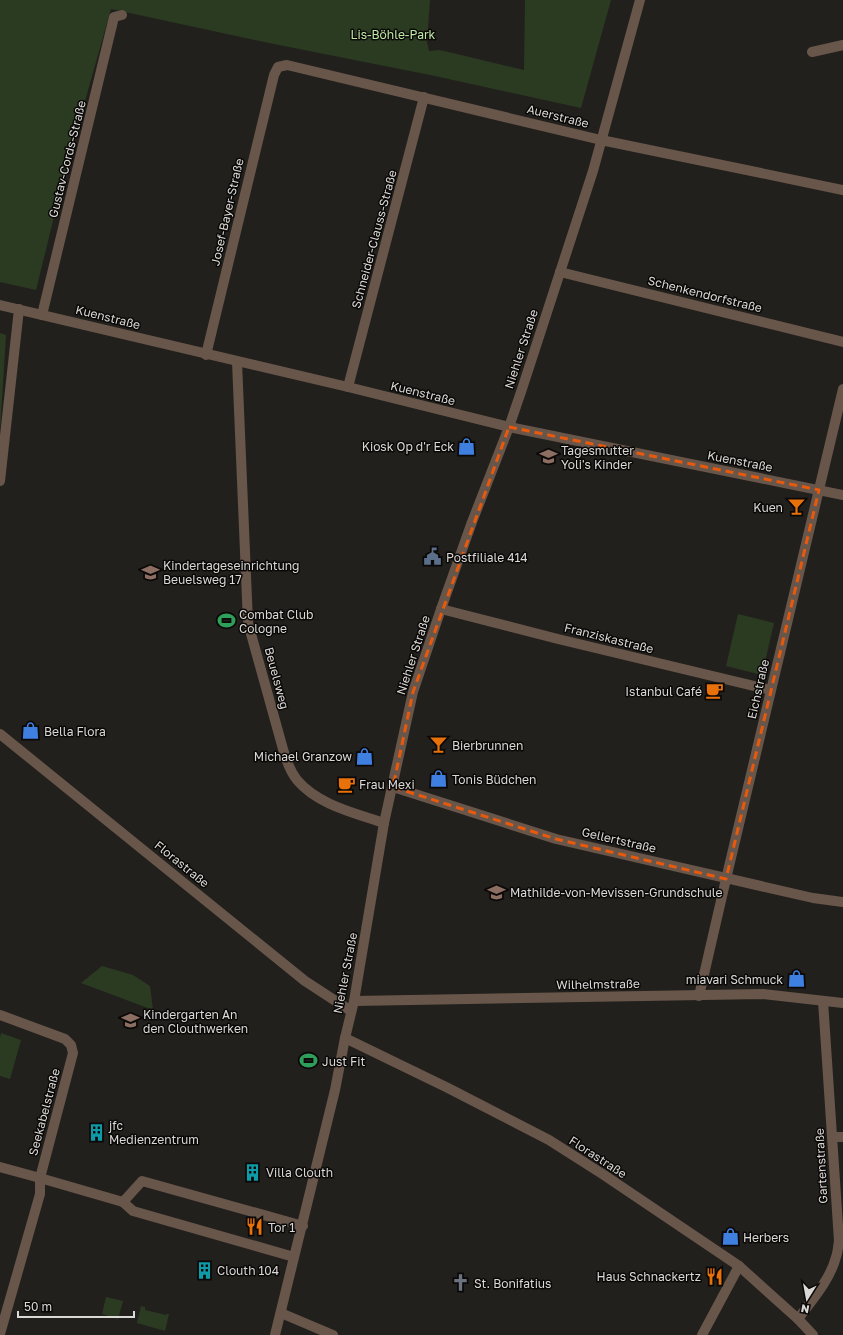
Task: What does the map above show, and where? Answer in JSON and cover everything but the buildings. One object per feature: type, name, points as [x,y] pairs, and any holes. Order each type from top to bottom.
[{"type":"street","name":"Niehler Straße","points":[[275,1335],[303,1226],[354,1001],[384,823],[413,692],[472,522],[509,427],[560,272],[593,171],[640,0]]},
{"type":"street","name":"Gustav-Cords-Straße","points":[[42,315],[114,17],[122,15]]},
{"type":"street","points":[[812,52],[843,45]]},
{"type":"street","name":"Auerstraße","points":[[274,75],[278,67],[286,65],[601,140],[843,190]]},
{"type":"street","name":"Josef-Bayer-Straße","points":[[206,355],[274,75]]},
{"type":"street","name":"Schneider-Clauss-Straße","points":[[348,387],[424,97]]},
{"type":"street","name":"Schenkendorfstraße","points":[[560,272],[843,342]]},
{"type":"street","name":"Kuenstraße","points":[[0,305],[206,355],[348,387],[509,427],[843,495]]},
{"type":"street","points":[[0,481],[19,309]]},
{"type":"street","name":"Beuelsweg","points":[[237,362],[248,623],[288,766],[297,779],[311,793],[346,810],[384,823]]},
{"type":"street","name":"Eichstraße","points":[[699,996],[843,389]]},
{"type":"street","name":"Franziskastraße","points":[[441,609],[558,639],[771,690]]},
{"type":"street","name":"Florastraße","points":[[0,734],[305,981],[351,1011]]},
{"type":"street","name":"Gellertstraße","points":[[393,787],[556,839],[726,879],[813,898],[843,902]]},
{"type":"street","name":"Wilhelmstraße","points":[[354,1001],[763,994],[843,1003]]},
{"type":"street","name":"Gartenstraße","points":[[798,1319],[831,1271],[836,1257],[839,1241],[838,1137],[824,1001]]},
{"type":"street","name":"Seekabelstraße","points":[[0,1015],[64,1039],[71,1045],[73,1053],[40,1178],[40,1194],[0,1334]]},
{"type":"street","name":"Florastraße","points":[[345,1038],[448,1088],[549,1140],[604,1175],[739,1266],[814,1335]]},
{"type":"street","points":[[0,1167],[123,1202],[133,1211],[152,1217],[294,1257]]},
{"type":"street","points":[[123,1202],[142,1181],[303,1226]]},
{"type":"street","points":[[702,1335],[739,1266]]},
{"type":"street","points":[[281,1313],[333,1335]]},
{"type":"highlighted area","points":[[509,427],[819,490],[726,879],[556,839],[393,787],[413,692]]},
{"type":"green space","name":"Lis-Böhle-Park","points":[[0,0],[430,0],[427,42],[429,51],[440,50],[524,70],[525,0],[611,0],[581,108],[435,76],[269,43],[111,9],[66,168],[36,290],[0,282]]},
{"type":"green space","points":[[0,333],[6,335],[0,431]]},
{"type":"green space","points":[[738,614],[774,623],[762,675],[726,666]]},
{"type":"green space","points":[[102,966],[133,975],[150,986],[153,1010],[81,983]]},
{"type":"green space","points":[[1,1033],[21,1040],[10,1079],[0,1076]]},
{"type":"green space","points":[[106,1297],[123,1301],[118,1319],[102,1314]]},
{"type":"green space","points":[[141,1306],[145,1307],[145,1310],[166,1315],[169,1314],[165,1331],[137,1323]]},
{"type":"place","name":"Kiosk Op d'r Eck","points":[[467,446]]},
{"type":"place","name":"Tagesmutter Yoli's Kinder","points":[[548,457]]},
{"type":"place","name":"Kuen","points":[[796,507]]},
{"type":"place","name":"Postfiliale 414","points":[[433,557]]},
{"type":"place","name":"Kindertageseinrichtung Beuelsweg 17","points":[[150,572]]},
{"type":"place","name":"Combat Club Cologne","points":[[226,621]]},
{"type":"place","name":"Istanbul Café","points":[[715,691]]},
{"type":"place","name":"Bella Flora","points":[[31,731]]},
{"type":"place","name":"Bierbrunnen","points":[[439,745]]},
{"type":"place","name":"Michael Granzow","points":[[365,756]]},
{"type":"place","name":"Tonis Büdchen","points":[[439,779]]},
{"type":"place","name":"Frau Mexi","points":[[346,784]]},
{"type":"place","name":"Mathilde-von-Mevissen-Grundschule","points":[[497,892]]},
{"type":"place","name":"miavari Schmuck","points":[[796,979]]},
{"type":"place","name":"Kindergarten An den Clouthwerken","points":[[130,1021]]},
{"type":"place","name":"Just Fit","points":[[309,1061]]},
{"type":"place","name":"jfc Medienzentrum","points":[[96,1132]]},
{"type":"place","name":"Villa Clouth","points":[[253,1172]]},
{"type":"place","name":"Tor 1","points":[[255,1227]]},
{"type":"place","name":"Herbers","points":[[730,1237]]},
{"type":"place","name":"Clouth 104","points":[[204,1270]]},
{"type":"place","name":"Haus Schnackertz","points":[[714,1276]]},
{"type":"place","name":"St. Bonifatius","points":[[461,1283]]}]
